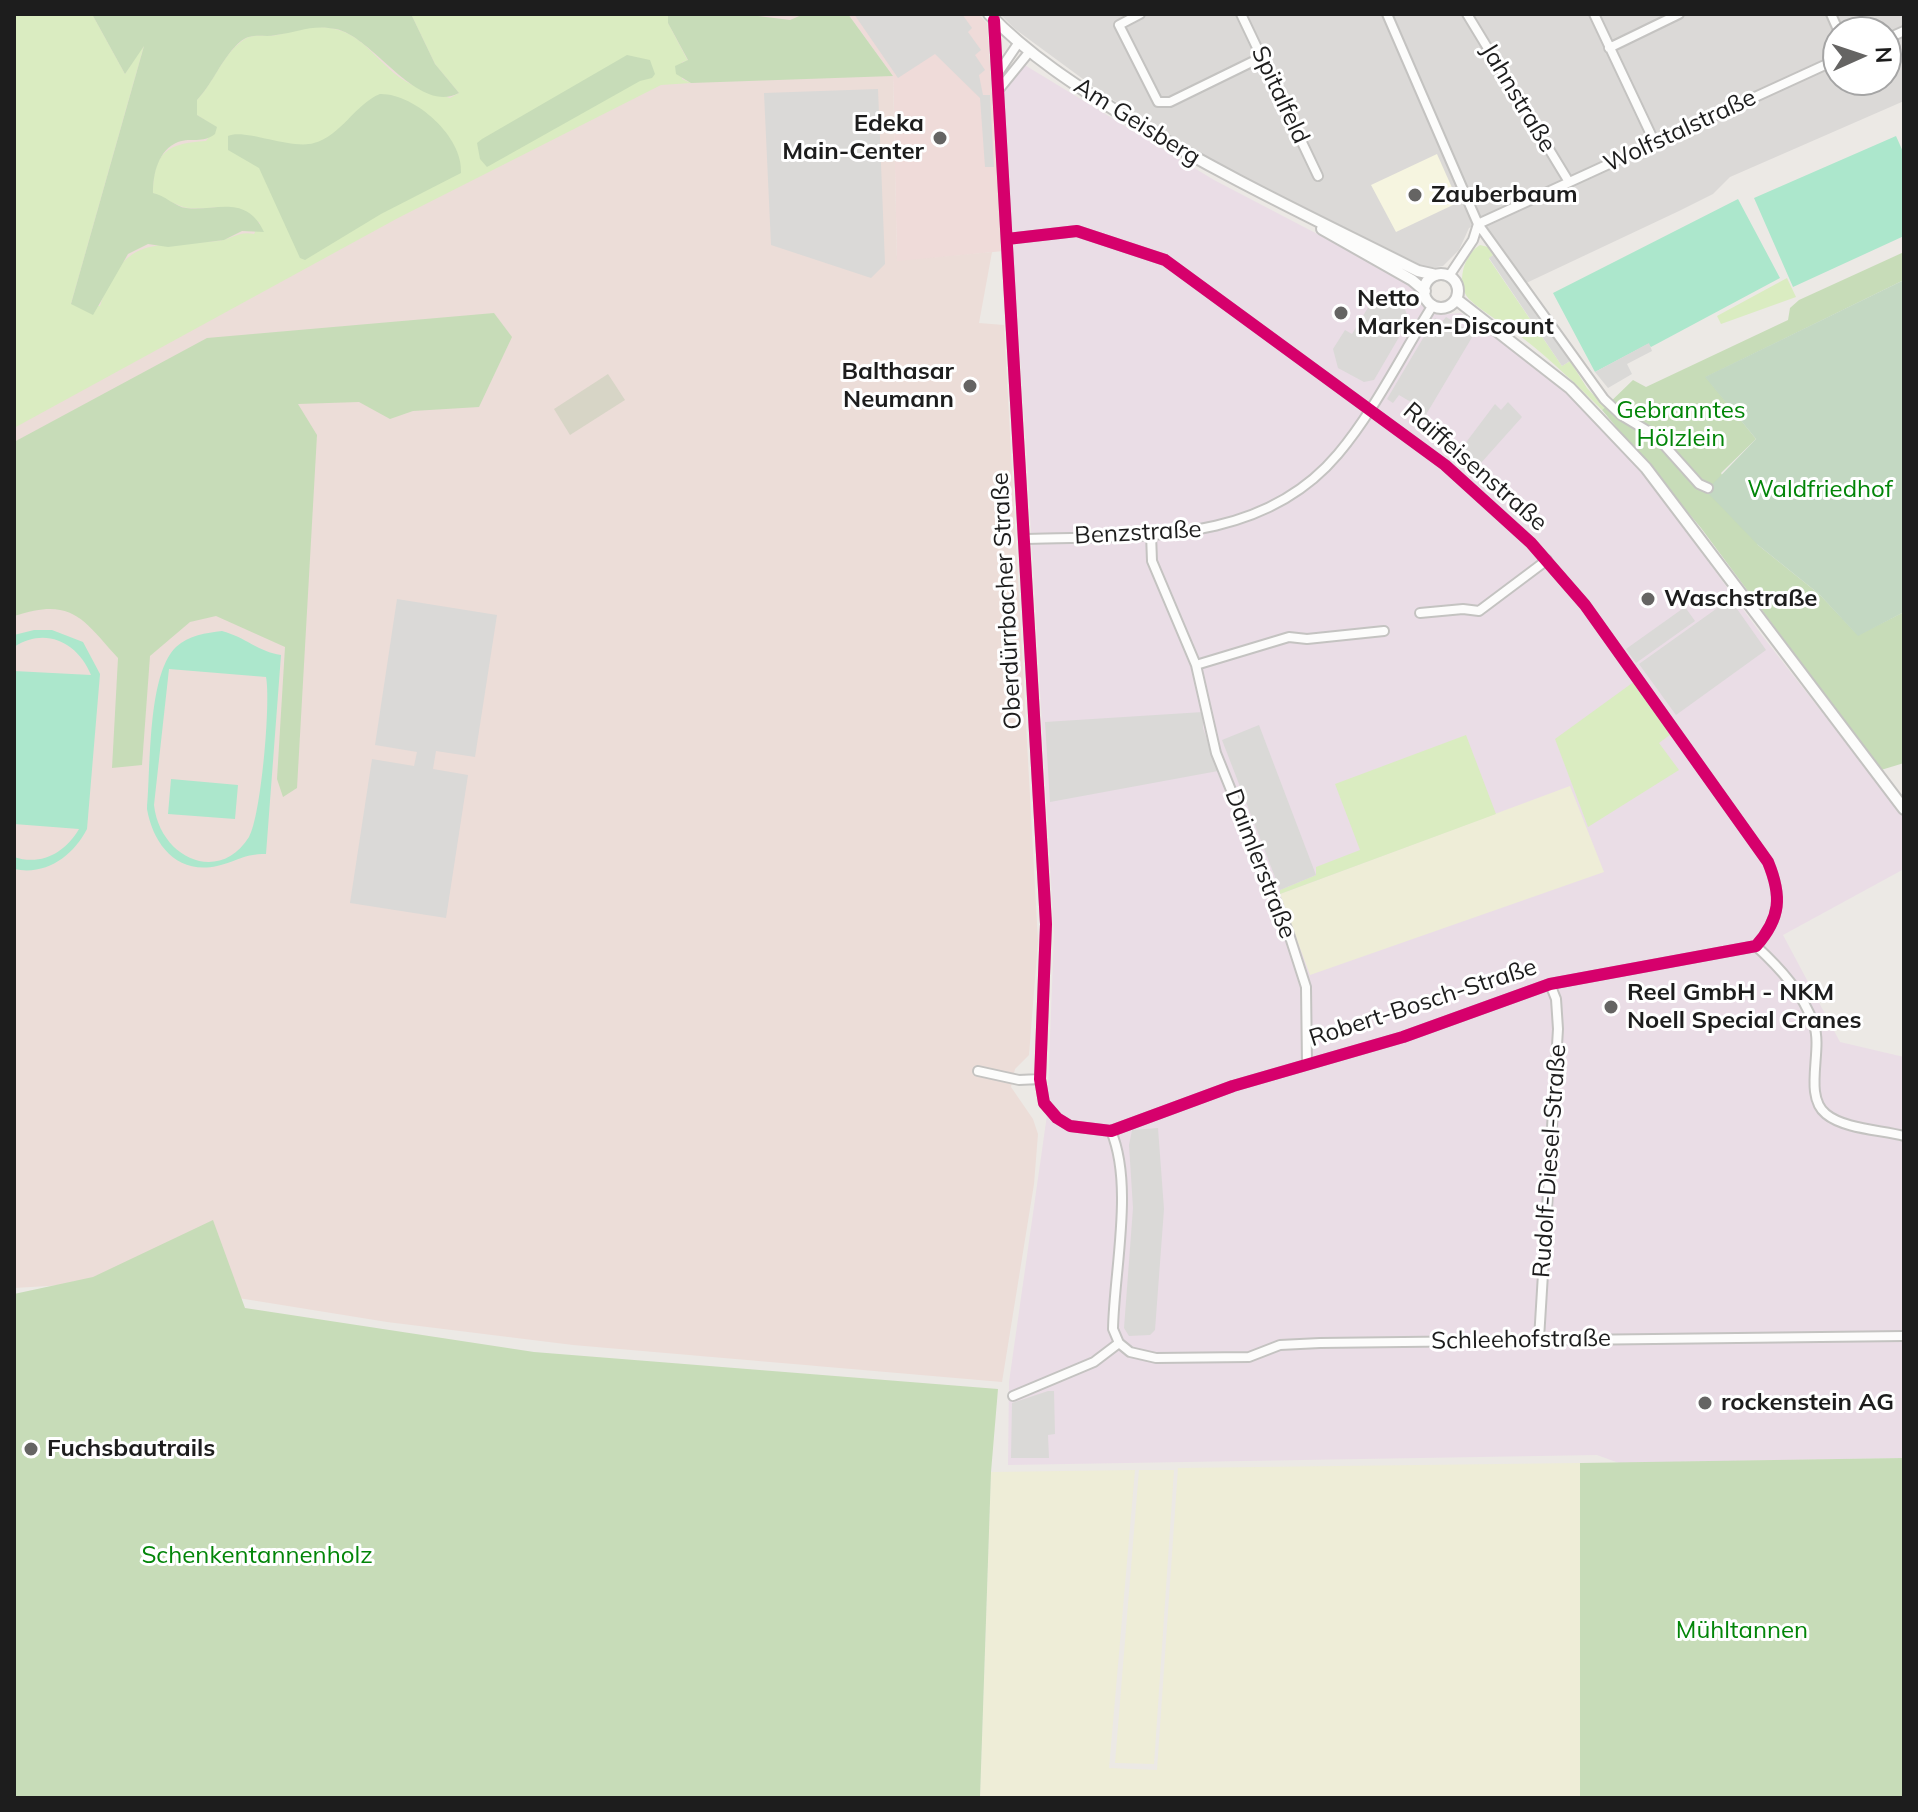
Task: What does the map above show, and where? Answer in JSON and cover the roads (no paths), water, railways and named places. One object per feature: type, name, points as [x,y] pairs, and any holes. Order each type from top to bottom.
[{"type":"street","points":[[1140,14],[1119,25],[1153,98],[1158,102],[1170,102],[1262,57]]},
{"type":"street","name":"Spitalfeld","points":[[1241,14],[1318,176]]},
{"type":"street","points":[[1387,14],[1478,224],[1604,399],[1621,415],[1656,436],[1699,484],[1708,488]]},
{"type":"street","name":"Jahnstraße","points":[[1467,14],[1569,182]]},
{"type":"street","points":[[1594,14],[1654,141]]},
{"type":"street","points":[[1609,48],[1679,14]]},
{"type":"street","name":"Am Geisberg","points":[[992,17],[1030,51],[1094,97],[1186,154],[1297,213],[1412,280],[1425,291]]},
{"type":"street","name":"Oberdürrbacher Straße","points":[[992,17],[1027,539],[1046,924],[1040,1079],[1044,1103],[1057,1118],[1078,1128],[1111,1131]]},
{"type":"street","points":[[998,75],[1003,61],[1019,42]]},
{"type":"street","points":[[999,88],[1030,51]]},
{"type":"street","name":"Wolfstalstraße","points":[[1478,224],[1822,66]]},
{"type":"street","name":"Am Geisberg","points":[[1297,213],[1418,271],[1436,275]]},
{"type":"street","points":[[1449,276],[1473,240],[1478,224]]},
{"type":"street","name":"Raiffeisenstraße","points":[[1007,239],[1077,231],[1165,260],[1370,407],[1491,505],[1547,560],[1592,616],[1768,862],[1778,887],[1779,909],[1772,928],[1756,946]]},
{"type":"street","points":[[1436,275],[1449,276],[1457,285],[1456,299],[1447,307],[1433,305],[1425,291],[1427,283],[1436,275]]},
{"type":"street","points":[[1456,299],[1536,358],[1601,418],[1646,468],[1904,809]]},
{"type":"street","name":"Benzstraße","points":[[1027,539],[1217,528],[1272,508],[1318,476],[1362,423],[1433,305]]},
{"type":"street","name":"Daimlerstraße","points":[[1151,534],[1152,561],[1196,665],[1216,753],[1288,931],[1306,987],[1307,1064]]},
{"type":"street","points":[[1420,613],[1479,611],[1547,560]]},
{"type":"street","points":[[1196,665],[1289,637],[1307,639],[1384,631]]},
{"type":"street","points":[[1756,946],[1785,974],[1814,1024],[1818,1043],[1815,1092],[1819,1106],[1836,1120],[1904,1136]]},
{"type":"street","name":"Robert-Bosch-Straße","points":[[1111,1131],[1233,1086],[1403,1037],[1550,984],[1756,946]]},
{"type":"street","name":"Rudolf-Diesel-Straße","points":[[1539,1339],[1558,1029],[1556,999],[1550,984]]},
{"type":"street","points":[[978,1071],[1019,1080],[1040,1079]]},
{"type":"street","points":[[1013,1396],[1094,1362],[1119,1343],[1113,1329],[1113,1315],[1121,1226],[1117,1145],[1111,1131]]},
{"type":"street","name":"Schleehofstraße","points":[[1119,1343],[1140,1357],[1249,1357],[1280,1345],[1320,1343],[1904,1336]]},
{"type":"place","name":"Edeka Main-Center","points":[[940,138]]},
{"type":"place","name":"Zauberbaum","points":[[1415,195]]},
{"type":"place","name":"Netto Marken-Discount","points":[[1341,313]]},
{"type":"place","name":"Balthasar Neumann","points":[[970,386]]},
{"type":"place","name":"Waschstraße","points":[[1648,599]]},
{"type":"place","name":"Reel GmbH - NKM Noell Special Cranes","points":[[1611,1007]]},
{"type":"place","name":"rockenstein AG","points":[[1705,1403]]},
{"type":"place","name":"Fuchsbautrails","points":[[31,1449]]},
{"type":"park label","name":"Gebranntes Hölzlein","points":[[1681,425]]},
{"type":"park label","name":"Waldfriedhof","points":[[1820,490]]},
{"type":"park label","name":"Schenkentannenholz","points":[[257,1556]]},
{"type":"park label","name":"Mühltannen","points":[[1742,1631]]}]
